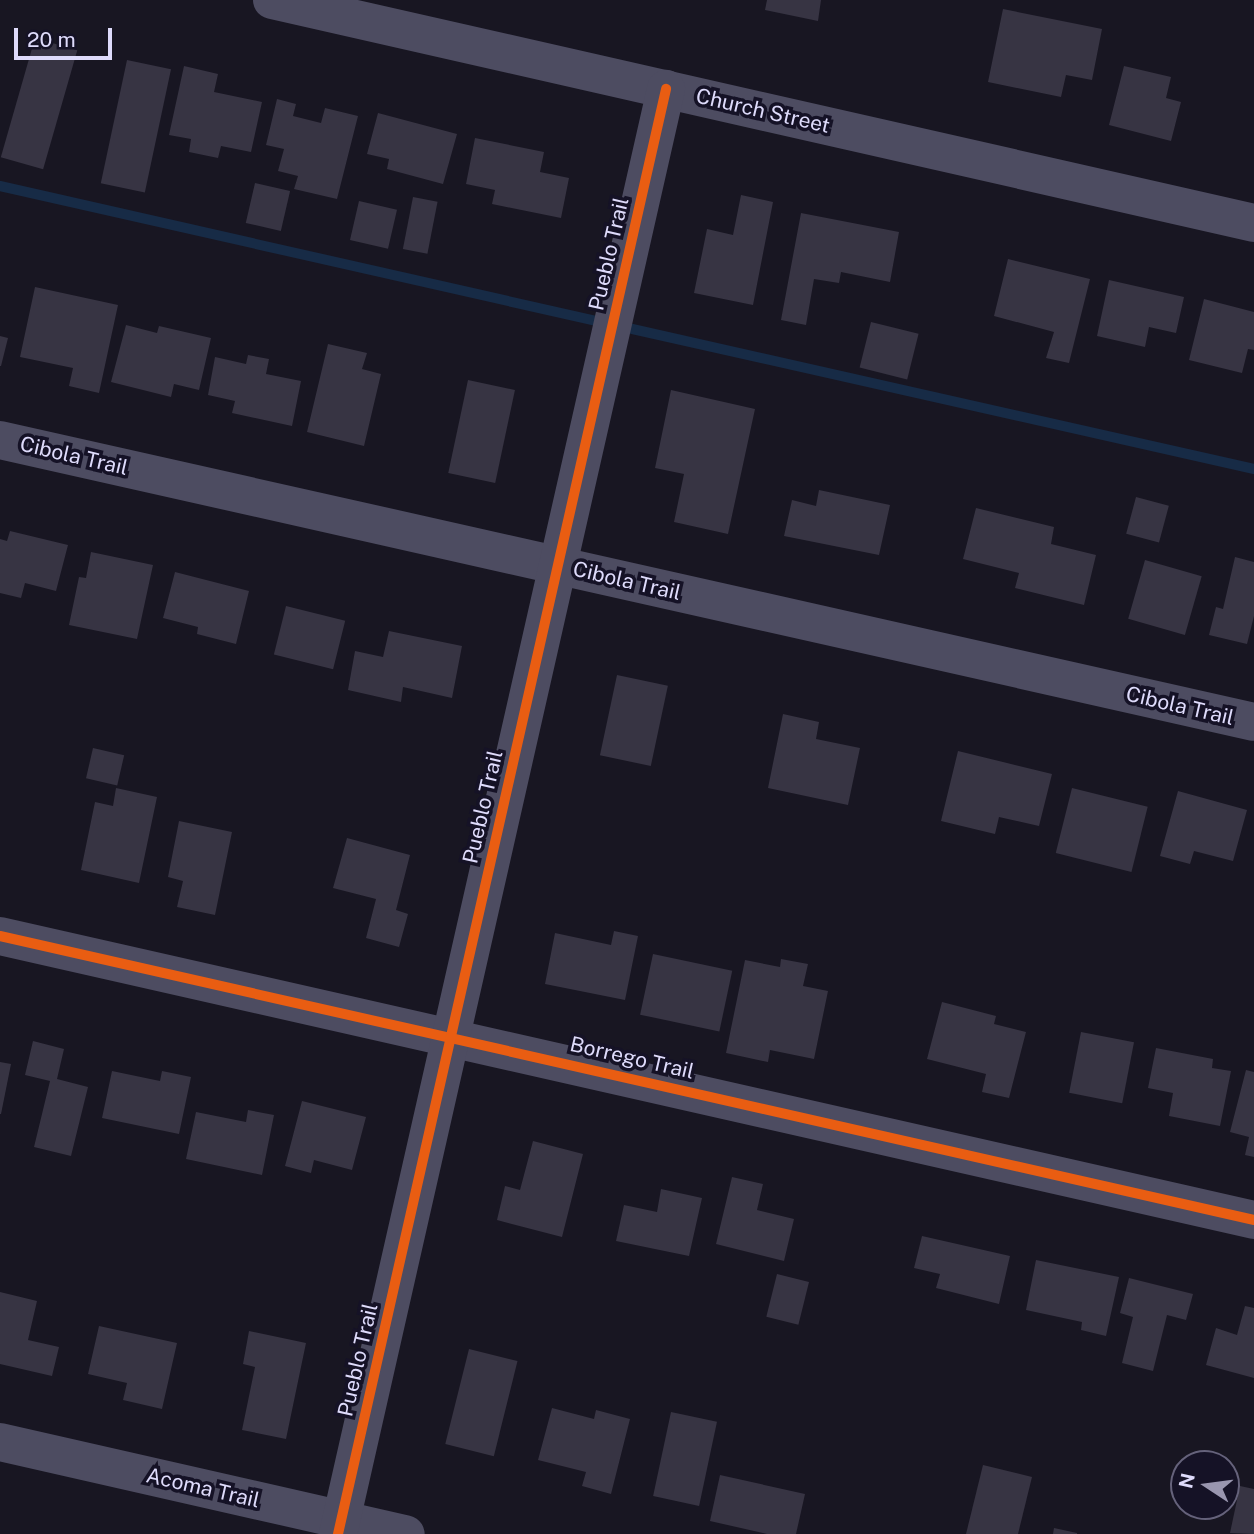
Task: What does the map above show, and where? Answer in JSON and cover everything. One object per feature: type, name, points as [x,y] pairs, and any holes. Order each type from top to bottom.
[{"type":"street","name":"Church Street","points":[[272,0],[1254,223]]},
{"type":"street","name":"Pueblo Trail","points":[[340,1527],[666,89]]},
{"type":"street","name":"Cibola Trail","points":[[0,440],[1254,722]]},
{"type":"street","name":"Borrego Trail","points":[[0,936],[452,1036],[1254,1220]]},
{"type":"street","name":"Acoma Trail","points":[[0,1443],[340,1527],[406,1534]]},
{"type":"building","points":[[767,0],[821,0],[818,21],[765,10]]},
{"type":"building","points":[[1003,9],[1102,29],[1092,80],[1066,75],[1061,97],[988,82]]},
{"type":"building","points":[[35,38],[77,50],[43,169],[1,157]]},
{"type":"building","points":[[127,60],[171,69],[145,193],[101,183]]},
{"type":"building","points":[[184,66],[218,74],[214,92],[262,102],[251,152],[221,146],[218,158],[189,152],[191,139],[169,135]]},
{"type":"building","points":[[1124,66],[1171,77],[1166,98],[1181,102],[1171,141],[1109,125]]},
{"type":"building","points":[[277,99],[296,104],[293,116],[321,123],[325,108],[358,116],[337,199],[294,189],[298,176],[278,171],[284,149],[266,145]]},
{"type":"building","points":[[378,113],[457,134],[443,184],[387,169],[389,159],[367,154]]},
{"type":"building","points":[[475,138],[544,152],[540,172],[569,178],[561,218],[492,204],[495,190],[466,184]]},
{"type":"building","points":[[255,183],[290,191],[281,231],[246,223]]},
{"type":"building","points":[[741,195],[773,202],[753,305],[694,293],[707,229],[733,235]]},
{"type":"building","points":[[413,197],[438,202],[427,254],[403,249]]},
{"type":"building","points":[[359,201],[397,210],[388,249],[350,240]]},
{"type":"building","points":[[801,213],[899,232],[890,282],[841,272],[839,283],[814,279],[806,325],[781,320]]},
{"type":"building","points":[[1008,259],[1090,279],[1069,363],[1046,358],[1054,332],[994,316]]},
{"type":"building","points":[[1109,280],[1184,297],[1176,333],[1149,327],[1145,347],[1097,336]]},
{"type":"building","points":[[35,287],[118,305],[99,393],[69,386],[73,368],[20,357]]},
{"type":"building","points":[[1204,299],[1254,312],[1254,350],[1248,349],[1242,373],[1189,360]]},
{"type":"building","points":[[871,322],[919,334],[907,379],[860,368]]},
{"type":"building","points":[[126,325],[157,333],[159,326],[211,338],[199,390],[174,384],[171,397],[111,382]]},
{"type":"building","points":[[0,336],[8,338],[1,366],[0,366]]},
{"type":"building","points":[[328,344],[367,353],[362,369],[381,374],[364,446],[307,432]]},
{"type":"building","points":[[248,355],[269,359],[266,374],[301,381],[292,426],[232,413],[235,401],[208,395],[215,357],[246,364]]},
{"type":"building","points":[[468,380],[515,390],[495,483],[448,473]]},
{"type":"building","points":[[671,390],[755,409],[728,534],[674,522],[684,474],[655,468]]},
{"type":"building","points":[[819,490],[890,505],[879,555],[784,536],[792,500],[816,506]]},
{"type":"building","points":[[1136,497],[1169,506],[1159,543],[1126,534]]},
{"type":"building","points":[[976,508],[1054,527],[1051,544],[1096,555],[1084,605],[1015,588],[1019,573],[963,559]]},
{"type":"building","points":[[10,531],[68,545],[56,591],[25,583],[21,598],[0,593],[0,539],[7,541]]},
{"type":"building","points":[[91,552],[153,565],[137,639],[69,625],[79,577],[86,578]]},
{"type":"building","points":[[1235,557],[1254,562],[1254,616],[1247,644],[1209,635],[1216,607],[1223,609]]},
{"type":"building","points":[[1145,560],[1202,576],[1185,635],[1128,619]]},
{"type":"building","points":[[175,572],[249,591],[236,644],[197,634],[198,627],[163,618]]},
{"type":"building","points":[[286,606],[345,621],[333,669],[274,655]]},
{"type":"building","points":[[389,631],[462,646],[452,698],[403,687],[401,702],[348,690],[355,651],[383,657]]},
{"type":"building","points":[[617,675],[668,686],[651,766],[600,755]]},
{"type":"building","points":[[783,714],[819,722],[816,739],[860,748],[848,805],[768,788]]},
{"type":"building","points":[[93,748],[124,755],[117,785],[86,778]]},
{"type":"building","points":[[958,751],[1052,774],[1039,826],[999,817],[995,834],[941,821]]},
{"type":"building","points":[[116,788],[157,797],[139,883],[81,870],[95,802],[113,806]]},
{"type":"building","points":[[1072,788],[1148,807],[1131,872],[1056,853]]},
{"type":"building","points":[[1178,791],[1247,810],[1233,861],[1194,851],[1190,864],[1160,856]]},
{"type":"building","points":[[179,821],[232,832],[215,915],[177,907],[183,881],[168,877]]},
{"type":"building","points":[[347,838],[410,855],[396,910],[408,914],[399,947],[366,938],[376,899],[333,888]]},
{"type":"building","points":[[614,931],[638,936],[625,1000],[545,984],[555,933],[611,945]]},
{"type":"building","points":[[653,954],[732,971],[719,1031],[640,1015]]},
{"type":"building","points":[[781,959],[808,964],[803,986],[828,991],[814,1059],[770,1050],[768,1062],[726,1053],[745,960],[780,967]]},
{"type":"building","points":[[942,1002],[996,1016],[994,1024],[1026,1032],[1009,1098],[982,1092],[986,1074],[927,1059]]},
{"type":"building","points":[[1081,1032],[1134,1042],[1122,1103],[1069,1093]]},
{"type":"building","points":[[33,1041],[64,1049],[57,1079],[88,1087],[71,1156],[34,1147],[50,1081],[25,1075]]},
{"type":"building","points":[[1156,1048],[1213,1059],[1212,1068],[1231,1071],[1220,1126],[1169,1116],[1173,1093],[1148,1088]]},
{"type":"building","points":[[0,1062],[11,1064],[1,1114],[0,1114]]},
{"type":"building","points":[[1246,1070],[1254,1072],[1254,1157],[1245,1155],[1249,1137],[1230,1132]]},
{"type":"building","points":[[112,1071],[160,1081],[162,1071],[191,1077],[179,1134],[102,1118]]},
{"type":"building","points":[[302,1101],[366,1117],[352,1170],[314,1160],[311,1173],[285,1166]]},
{"type":"building","points":[[248,1110],[274,1115],[262,1175],[186,1159],[196,1112],[246,1122]]},
{"type":"building","points":[[533,1141],[583,1154],[562,1237],[497,1220],[505,1186],[520,1190]]},
{"type":"building","points":[[732,1177],[763,1184],[757,1210],[794,1219],[784,1261],[716,1244]]},
{"type":"building","points":[[661,1189],[702,1198],[689,1256],[616,1241],[624,1205],[657,1212]]},
{"type":"building","points":[[922,1236],[1010,1256],[999,1304],[936,1288],[940,1274],[914,1268]]},
{"type":"building","points":[[1036,1260],[1119,1277],[1106,1336],[1081,1330],[1082,1322],[1026,1310]]},
{"type":"building","points":[[777,1274],[809,1282],[798,1325],[766,1317]]},
{"type":"building","points":[[1129,1278],[1193,1294],[1186,1320],[1167,1315],[1153,1371],[1122,1363],[1133,1317],[1120,1313]]},
{"type":"building","points":[[0,1292],[37,1301],[28,1340],[59,1347],[52,1376],[0,1364]]},
{"type":"building","points":[[1245,1306],[1254,1308],[1254,1378],[1206,1365],[1216,1328],[1237,1335]]},
{"type":"building","points":[[99,1326],[177,1343],[162,1409],[123,1400],[127,1383],[88,1374]]},
{"type":"building","points":[[249,1331],[306,1343],[286,1439],[242,1430],[255,1367],[243,1364]]},
{"type":"building","points":[[469,1349],[518,1361],[494,1456],[445,1444]]},
{"type":"building","points":[[552,1408],[594,1419],[596,1410],[630,1419],[611,1494],[582,1486],[586,1472],[538,1460]]},
{"type":"building","points":[[671,1412],[717,1422],[699,1506],[653,1496]]},
{"type":"building","points":[[983,1465],[1032,1477],[1018,1534],[966,1534]]},
{"type":"building","points":[[720,1475],[805,1494],[796,1534],[767,1534],[710,1521]]},
{"type":"building","points":[[1240,1486],[1254,1489],[1254,1534],[1230,1533],[1233,1520],[1240,1520]]},
{"type":"building","points":[[1054,1528],[1077,1533],[1077,1534],[1053,1534]]},
{"type":"waterway","points":[[0,186],[605,323]]},
{"type":"waterway","points":[[619,326],[1254,469]]},
{"type":"cycle path","points":[[338,1534],[666,89]]},
{"type":"cycle path","points":[[0,936],[1254,1220]]}]
